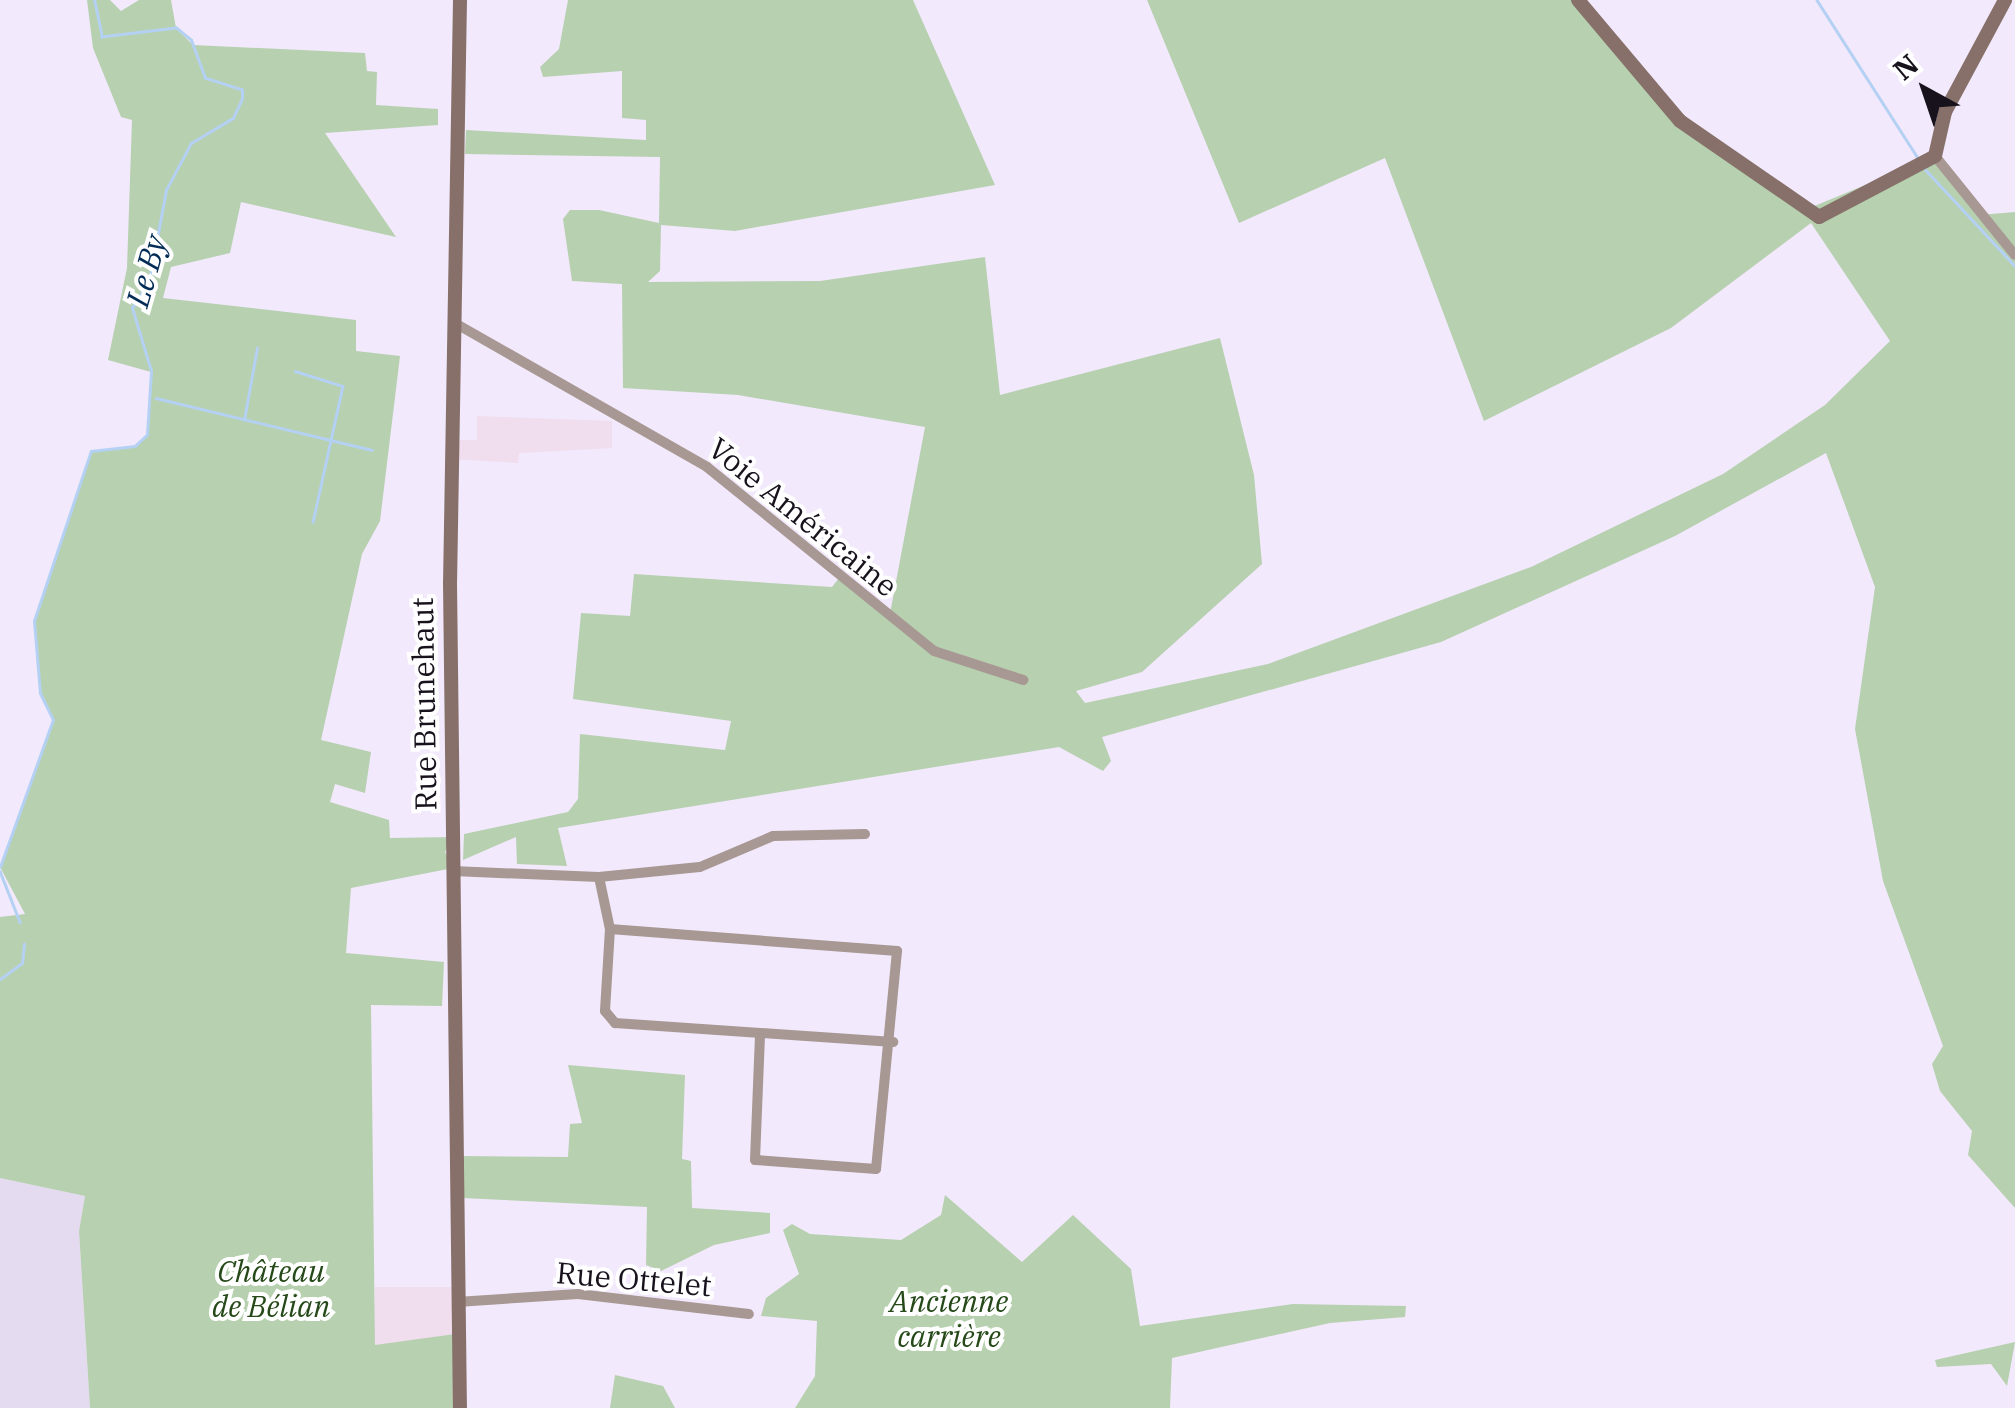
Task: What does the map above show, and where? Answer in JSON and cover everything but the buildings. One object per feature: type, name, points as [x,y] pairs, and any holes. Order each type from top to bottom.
[{"type":"street","name":"Rue Brunehaut","points":[[460,0],[453,322],[453,871],[460,1408]]},
{"type":"street","points":[[1578,0],[1660,102],[1800,212],[1832,214],[1926,162],[1946,112],[2005,0]]},
{"type":"street","points":[[1926,162],[2015,255]]},
{"type":"street","name":"Voie Américaine","points":[[453,322],[707,467],[934,651],[1023,680]]},
{"type":"street","points":[[453,871],[599,877],[700,867],[774,836],[866,834]]},
{"type":"street","points":[[599,877],[610,930],[612,1021],[760,1036],[894,1042]]},
{"type":"street","points":[[610,930],[892,949],[901,958],[882,1160],[863,1174],[756,1160],[760,1036]]},
{"type":"street","name":"Rue Ottelet","points":[[456,1302],[578,1294],[748,1314]]},
{"type":"shaded area","points":[[477,416],[612,421],[612,448],[519,453],[518,463],[451,459],[451,440],[477,440]]},
{"type":"shaded area","points":[[0,1178],[85,1196],[79,1231],[90,1408],[0,1408]]},
{"type":"shaded area","points":[[375,1287],[455,1287],[455,1334],[375,1346]]},
{"type":"green space","name":"Château de Bélian","points":[[87,0],[110,0],[121,11],[139,0],[171,0],[176,28],[193,45],[365,53],[367,71],[377,72],[376,105],[438,109],[438,125],[325,133],[396,237],[241,202],[230,253],[171,267],[163,298],[356,320],[356,351],[400,356],[380,521],[362,554],[321,740],[371,752],[365,793],[335,784],[330,802],[389,820],[390,838],[453,837],[445,852],[453,868],[351,888],[346,953],[444,962],[442,1006],[371,1005],[375,1345],[455,1334],[460,1408],[90,1408],[79,1231],[85,1196],[0,1178],[0,917],[25,914],[0,867],[53,720],[40,693],[34,621],[91,451],[135,446],[147,435],[151,372],[108,360],[127,268],[132,120],[121,117],[93,48]]},
{"type":"green space","points":[[568,0],[913,0],[995,185],[735,231],[661,225],[660,271],[648,282],[820,281],[985,257],[1000,395],[1220,338],[1254,475],[1262,564],[1142,672],[1076,691],[1085,703],[1268,664],[1531,567],[1723,474],[1825,405],[1890,341],[1811,223],[1671,328],[1484,421],[1385,158],[1239,223],[1147,0],[1578,0],[1623,64],[1800,212],[1935,156],[1979,215],[2015,212],[2015,1208],[1968,1155],[1972,1131],[1940,1091],[1932,1064],[1943,1046],[1883,881],[1855,729],[1875,587],[1826,453],[1675,536],[1441,642],[1102,737],[1111,761],[1103,771],[1059,747],[558,828],[567,866],[517,864],[516,837],[463,860],[464,834],[568,812],[578,799],[580,734],[725,750],[731,721],[573,699],[581,613],[630,616],[634,574],[832,587],[839,578],[889,619],[925,427],[738,395],[623,388],[622,284],[572,281],[563,219],[570,210],[599,210],[659,223],[660,157],[465,154],[466,130],[646,140],[646,120],[622,118],[622,71],[543,77],[540,67],[559,49]]},
{"type":"green space","points":[[568,1065],[685,1075],[682,1159],[691,1161],[692,1208],[770,1213],[770,1233],[714,1245],[661,1271],[646,1265],[647,1207],[462,1198],[460,1156],[568,1157],[570,1124],[582,1123]]},
{"type":"green space","name":"Ancienne carrière","points":[[945,1195],[1022,1262],[1073,1215],[1131,1269],[1140,1326],[1293,1304],[1406,1306],[1405,1317],[1330,1323],[1172,1358],[1170,1408],[795,1408],[815,1376],[817,1321],[761,1316],[766,1298],[799,1274],[783,1230],[792,1224],[810,1234],[901,1240],[941,1215]]},
{"type":"green space","points":[[2015,1342],[2007,1386],[1991,1364],[1937,1367],[1935,1360]]},
{"type":"green space","points":[[615,1375],[663,1386],[675,1408],[610,1408]]},
{"type":"waterway","name":"Le By","points":[[0,867],[53,720],[40,693],[34,621],[91,451],[135,446],[147,435],[151,371],[132,308],[149,281],[166,190],[191,143],[233,118],[242,99],[242,90],[205,78],[191,40],[176,28],[102,37],[94,0]]},
{"type":"waterway","points":[[1817,0],[1918,158]]},
{"type":"waterway","points":[[1925,169],[2015,266]]},
{"type":"waterway","points":[[244,420],[257,348]]},
{"type":"waterway","points":[[295,371],[343,386],[313,522]]},
{"type":"waterway","points":[[156,398],[372,450]]},
{"type":"waterway","name":"Le By","points":[[0,871],[20,922]]},
{"type":"waterway","name":"Le By","points":[[0,979],[22,963],[24,944]]}]
